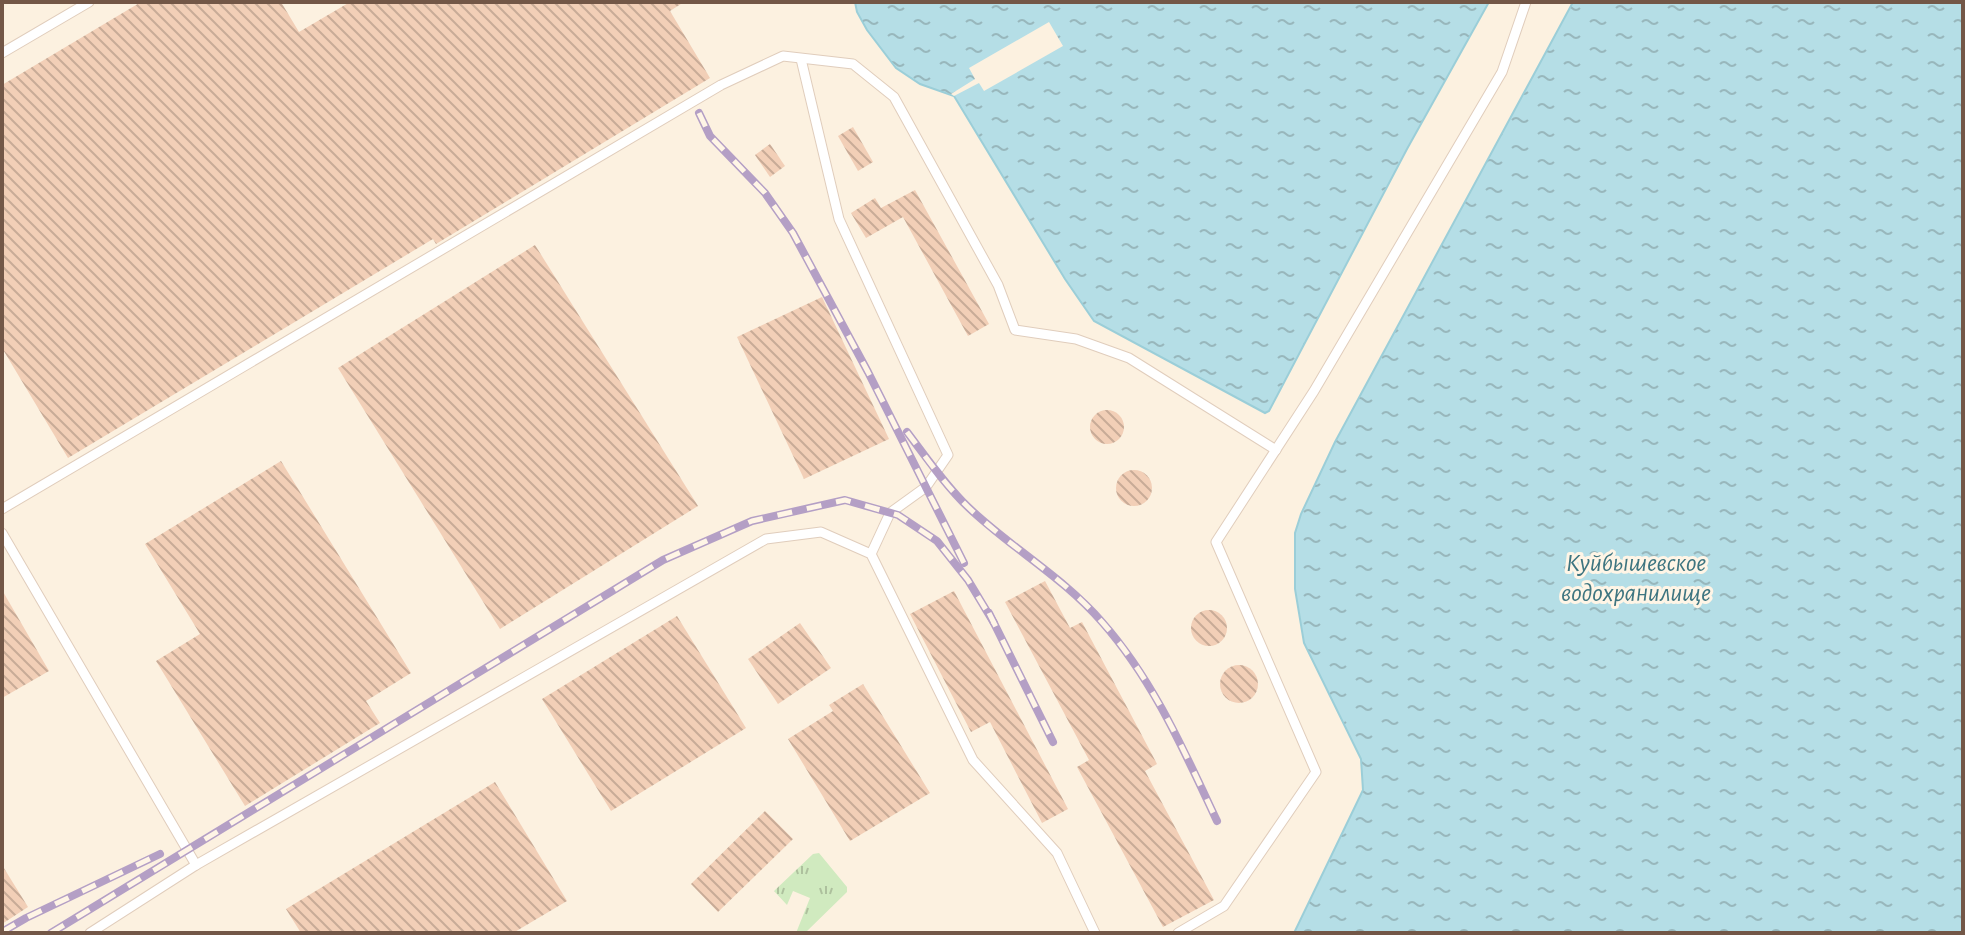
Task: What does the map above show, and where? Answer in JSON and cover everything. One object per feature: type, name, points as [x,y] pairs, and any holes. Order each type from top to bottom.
[{"type":"lane","points":[[2,53],[89,2]]},
{"type":"lane","points":[[1178,933],[1224,906],[1316,772],[1216,542],[1314,391],[1502,72],[1526,2]]},
{"type":"lane","points":[[2,509],[721,85],[783,56],[853,64],[894,97],[998,285],[1015,330],[1076,339],[1129,358],[1276,450]]},
{"type":"lane","points":[[801,59],[839,219],[910,367],[948,455],[926,487],[890,513],[871,554]]},
{"type":"lane","points":[[90,933],[196,865],[766,539],[821,532],[871,554],[973,760],[1057,853],[1095,933]]},
{"type":"lane","points":[[2,533],[196,865]]},
{"type":"green space","points":[[819,853],[847,887],[847,892],[805,933],[796,933],[810,898],[793,891],[787,905],[774,891],[813,854]]},
{"type":"water","points":[[855,2],[1489,2],[1407,149],[1269,411],[1265,413],[1094,321],[1065,279],[954,96],[920,84],[896,68],[867,30]]},
{"type":"water","name":"Куйбышевское водохранилище","points":[[1573,2],[1963,2],[1963,933],[1294,933],[1363,790],[1361,759],[1304,643],[1295,589],[1295,533],[1335,442]]},
{"type":"pier","points":[[1049,22],[1063,46],[984,91],[979,83],[954,96],[951,94],[975,79],[969,68]]},
{"type":"building","points":[[141,2],[281,2],[299,32],[350,2],[684,2],[670,11],[710,78],[436,244],[433,239],[68,458],[2,348],[2,85]]},
{"type":"building","points":[[853,127],[873,162],[858,171],[838,136]]},
{"type":"building","points":[[770,144],[785,166],[770,177],[755,155]]},
{"type":"building","points":[[915,190],[989,324],[968,336],[903,217],[866,238],[851,213],[875,198],[881,208]]},
{"type":"building","points":[[535,245],[698,506],[500,629],[338,368]]},
{"type":"building","points":[[822,297],[889,439],[804,479],[737,337]]},
{"type":"building","points":[[1107,410],[1119,415],[1124,427],[1119,439],[1107,444],[1095,439],[1090,427],[1095,415]]},
{"type":"building","points":[[281,461],[411,673],[366,701],[380,723],[245,806],[156,661],[200,634],[145,544]]},
{"type":"building","points":[[1134,470],[1147,475],[1152,488],[1147,501],[1134,506],[1121,501],[1116,488],[1121,475]]},
{"type":"building","points":[[1045,581],[1070,628],[1082,622],[1157,764],[1145,771],[1214,900],[1163,927],[1077,767],[1089,760],[1005,602]]},
{"type":"building","points":[[2,590],[49,671],[2,698]]},
{"type":"building","points":[[954,591],[1068,809],[1042,823],[990,722],[971,732],[910,614]]},
{"type":"building","points":[[1209,610],[1222,615],[1227,628],[1222,641],[1209,646],[1196,641],[1191,628],[1196,615]]},
{"type":"building","points":[[677,616],[746,728],[611,811],[542,699]]},
{"type":"building","points":[[800,623],[831,668],[778,704],[748,659]]},
{"type":"building","points":[[1239,665],[1252,671],[1258,684],[1252,697],[1239,703],[1226,697],[1220,684],[1226,671]]},
{"type":"building","points":[[863,684],[930,793],[850,841],[788,739],[833,711],[829,705]]},
{"type":"building","points":[[495,782],[567,901],[513,933],[301,933],[286,909]]},
{"type":"building","points":[[765,811],[793,839],[718,912],[691,884]]},
{"type":"building","points":[[2,865],[28,907],[2,924]]},
{"type":"railway","points":[[699,113],[710,136],[765,193],[793,233],[868,372],[964,563]]},
{"type":"railway","points":[[907,432],[968,507],[1071,591],[1121,645],[1167,717],[1217,821]]},
{"type":"railway","points":[[51,933],[663,560],[752,521],[845,500],[898,515],[937,541],[968,580],[994,623]]},
{"type":"railway","points":[[989,613],[1053,742]]},
{"type":"railway","points":[[2,932],[160,854]]}]
